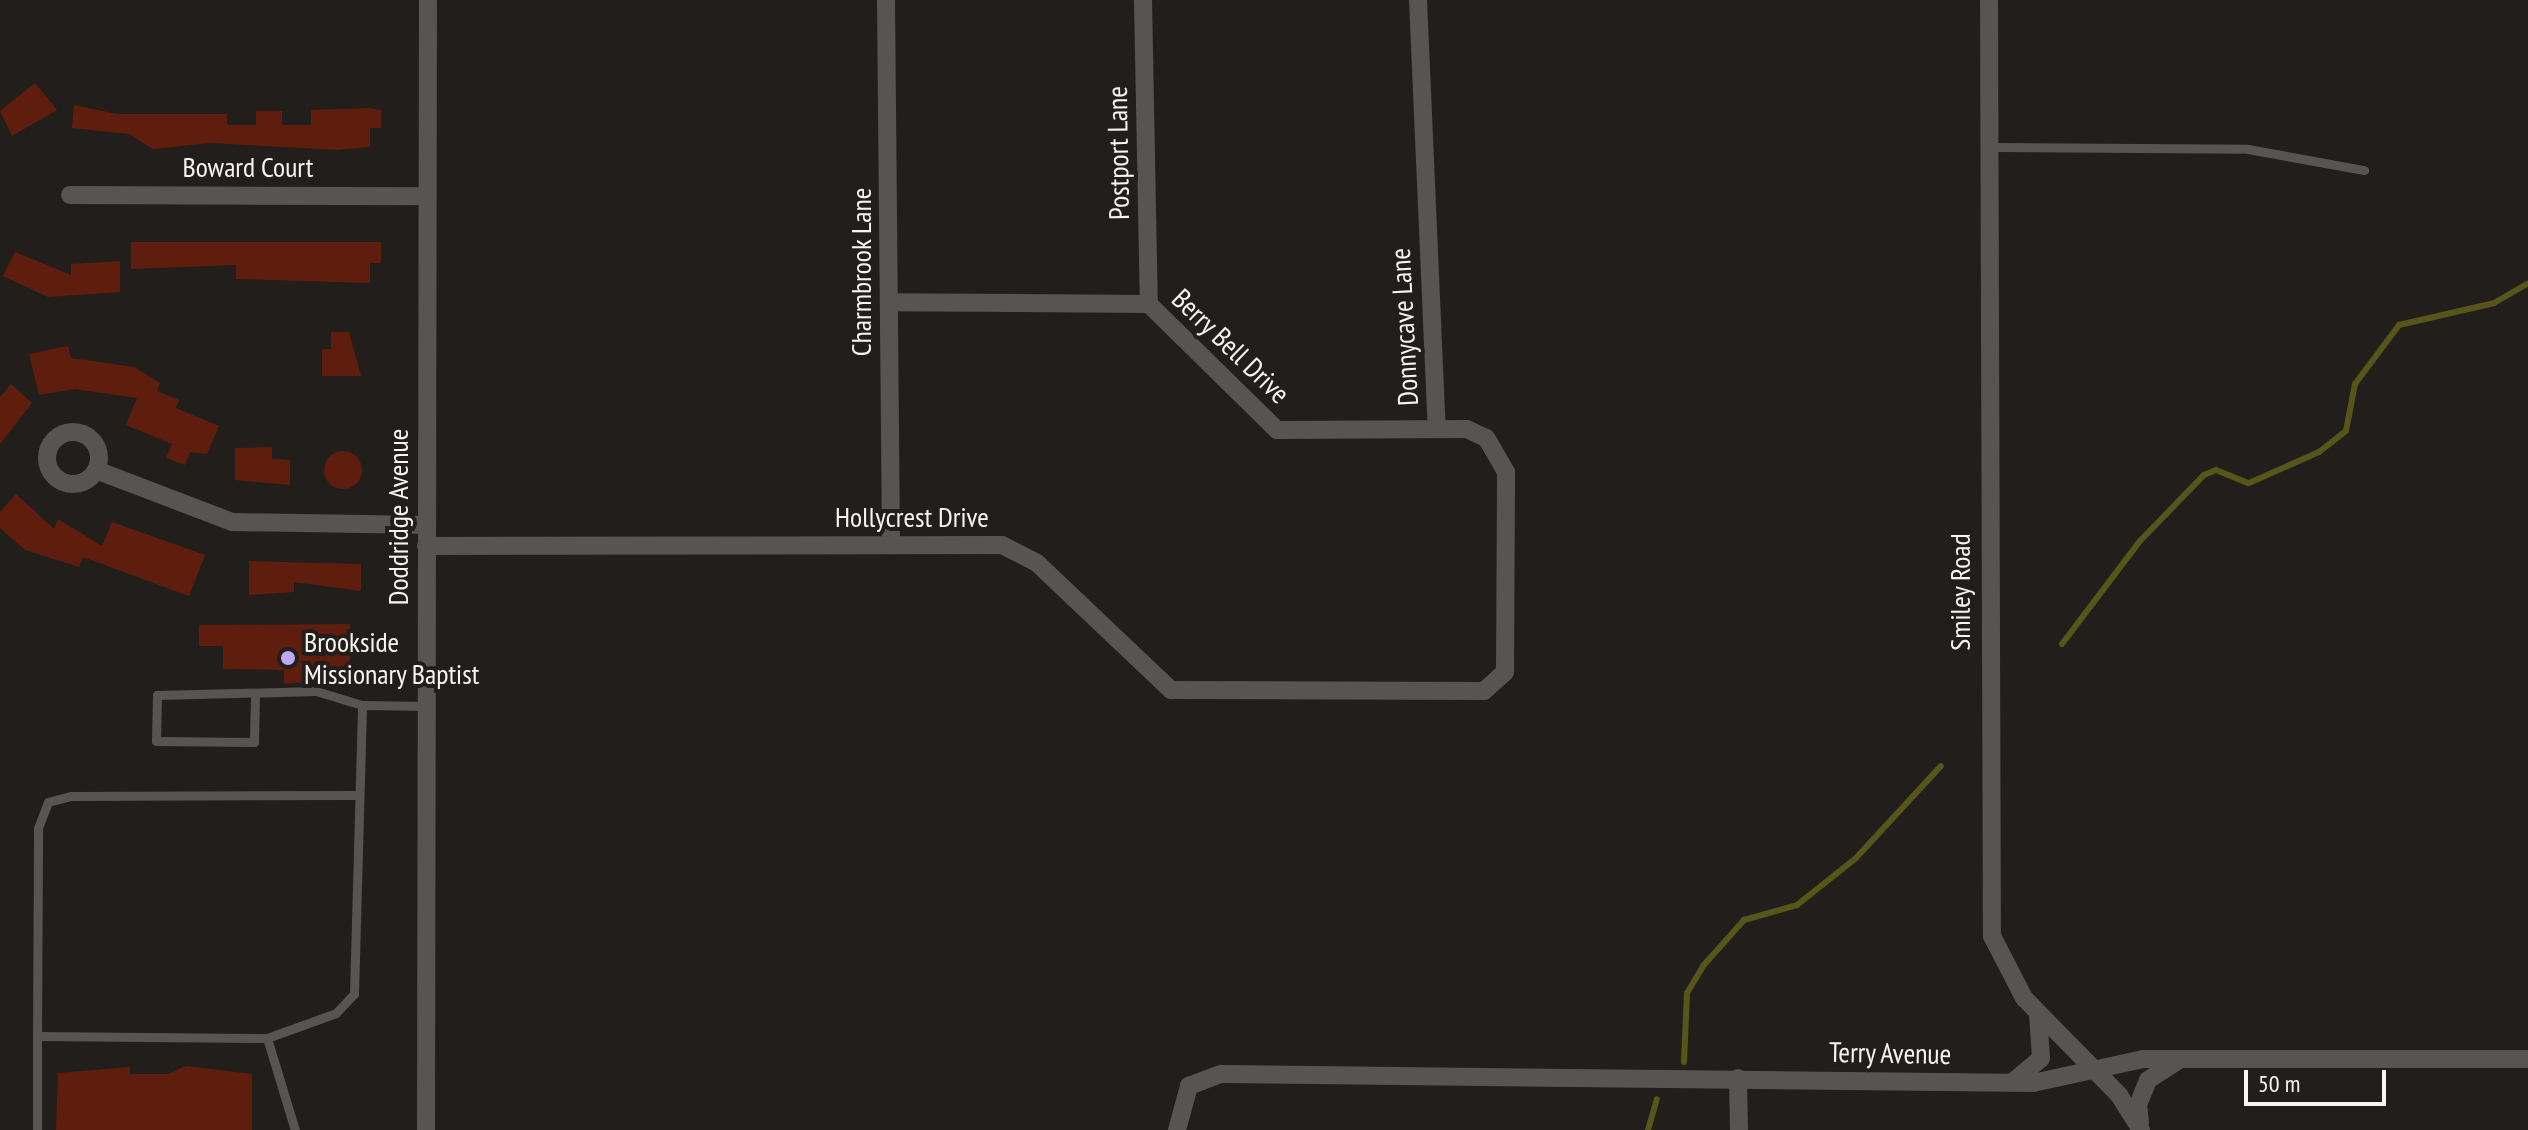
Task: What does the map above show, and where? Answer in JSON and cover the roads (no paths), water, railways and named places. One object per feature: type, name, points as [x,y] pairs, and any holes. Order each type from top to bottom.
[{"type":"street","name":"Doddridge Avenue","points":[[426,1130],[428,0]]},
{"type":"street","name":"Charmbrook Lane","points":[[886,0],[891,544]]},
{"type":"street","name":"Postport Lane","points":[[1143,0],[1149,304]]},
{"type":"street","name":"Donnycave Lane","points":[[1418,0],[1437,429],[1486,438],[1506,472],[1505,672],[1484,691]]},
{"type":"street","name":"Smiley Road","points":[[1989,0],[1988,890],[2004,971],[2037,1011],[2097,1071],[2141,1130]]},
{"type":"street","name":"Boward Court","points":[[70,195],[426,196]]},
{"type":"street","name":"Berry Bell Drive","points":[[890,302],[1149,304],[1277,430],[1437,429]]},
{"type":"street","points":[[96,470],[232,522],[426,525]]},
{"type":"street","name":"Hollycrest Drive","points":[[426,546],[891,544],[1021,551],[1171,690],[1484,691]]},
{"type":"street","points":[[2012,1083],[2041,1058],[2037,1011]]},
{"type":"street","points":[[2141,1130],[2138,1105],[2148,1080],[2180,1059]]},
{"type":"street","name":"Terry Avenue","points":[[1177,1130],[1189,1086],[1248,1073],[2012,1083],[2180,1059],[2528,1059]]},
{"type":"street","points":[[1738,1078],[1739,1130]]},
{"type":"lane","points":[[1989,147],[2248,149],[2364,170]]},
{"type":"lane","points":[[255,697],[254,742],[156,741],[157,695],[255,697],[316,691],[362,705],[427,706]]},
{"type":"lane","points":[[37,1036],[267,1038],[336,1013],[354,994],[356,795],[362,705]]},
{"type":"lane","points":[[37,1130],[38,828],[48,802],[71,796],[356,795]]},
{"type":"lane","points":[[267,1038],[292,1127]]},
{"type":"waterway","points":[[2062,644],[2140,541],[2204,475],[2216,470],[2249,483],[2319,452],[2346,431],[2355,384],[2399,325],[2494,303],[2528,283]]},
{"type":"waterway","points":[[1684,1062],[1687,993],[1703,966],[1744,920],[1797,905],[1856,858],[1941,766]]},
{"type":"waterway","points":[[1648,1130],[1657,1099]]},
{"type":"place","name":"Brookside Missionary Baptist","points":[[288,658]]}]
